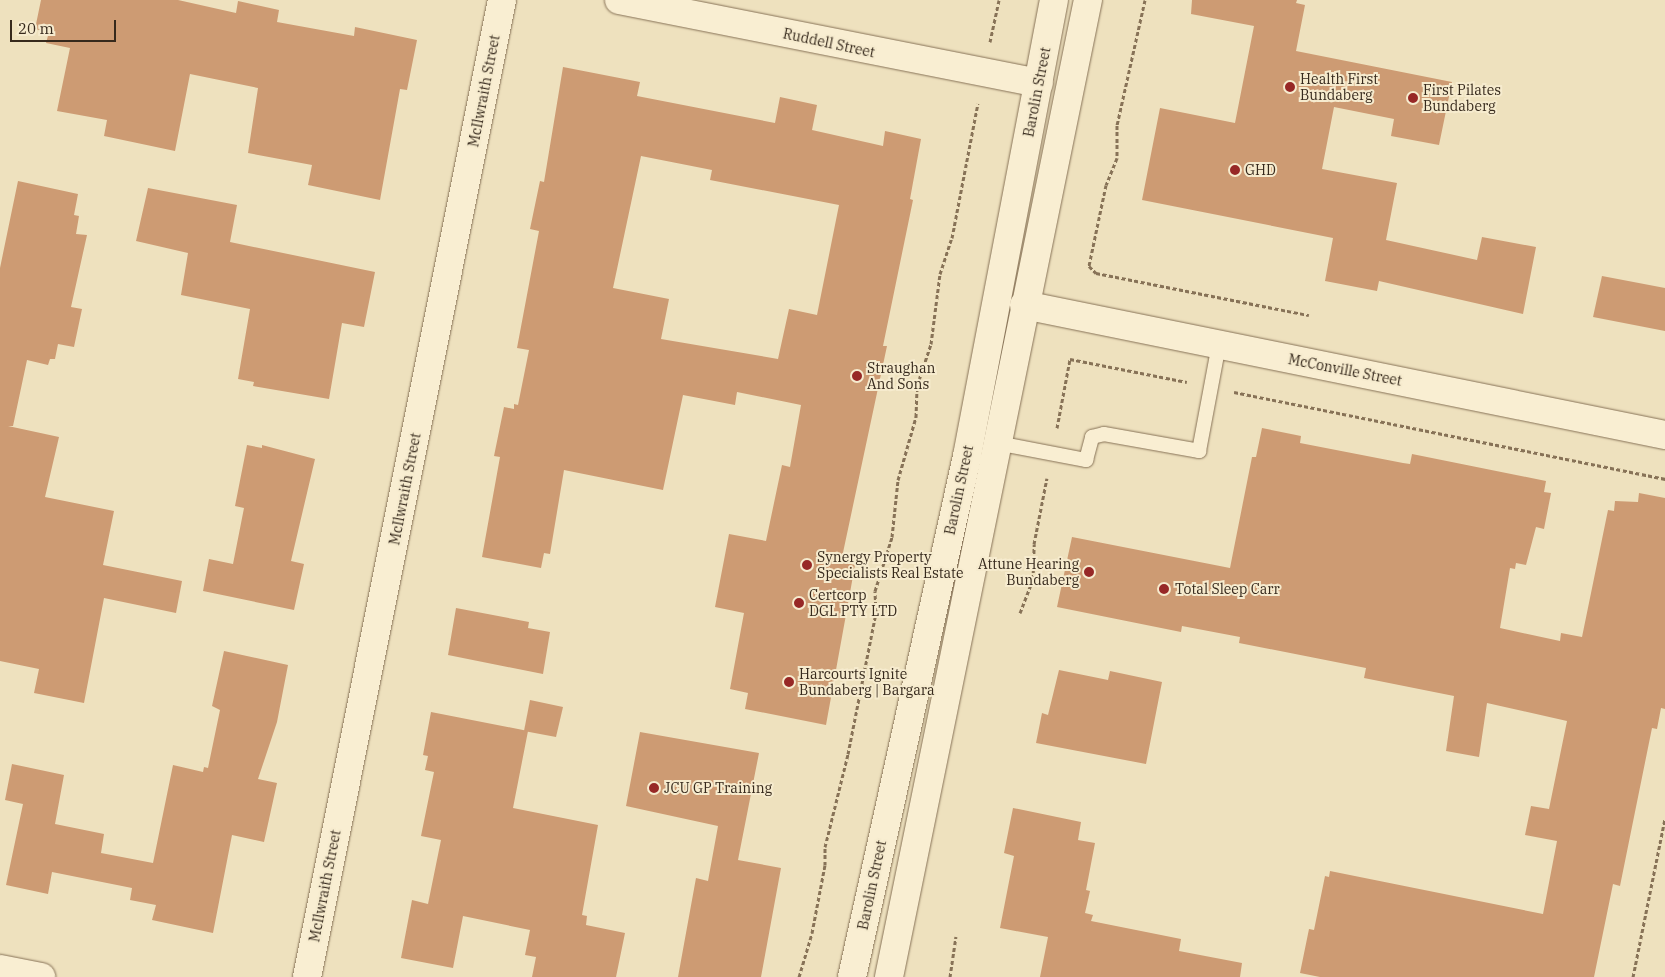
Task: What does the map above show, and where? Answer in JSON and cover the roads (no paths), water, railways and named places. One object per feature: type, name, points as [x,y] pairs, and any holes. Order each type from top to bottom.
[{"type":"street","name":"McIlwraith Street","points":[[307,977],[502,0]]},
{"type":"street","name":"Ruddell Street","points":[[619,0],[1039,83]]},
{"type":"street","name":"Barolin Street","points":[[852,977],[967,456],[1054,0]]},
{"type":"street","name":"Barolin Street","points":[[889,977],[1024,305],[1088,0]]},
{"type":"street","name":"McConville Street","points":[[1024,305],[1665,434]]},
{"type":"street","points":[[0,968],[41,977]]},
{"type":"lane","points":[[997,443],[1086,460],[1092,437],[1104,434],[1199,451],[1219,344]]},
{"type":"place","name":"Health First Bundaberg","points":[[1290,87]]},
{"type":"place","name":"First Pilates Bundaberg","points":[[1413,98]]},
{"type":"place","name":"GHD","points":[[1235,170]]},
{"type":"place","name":"Straughan And Sons","points":[[857,376]]},
{"type":"place","name":"Synergy Property Specialists Real Estate","points":[[807,565]]},
{"type":"place","name":"Attune Hearing Bundaberg","points":[[1089,572]]},
{"type":"place","name":"Total Sleep Carr","points":[[1164,589]]},
{"type":"place","name":"Certcorp DGL PTY LTD","points":[[799,603]]},
{"type":"place","name":"Harcourts Ignite Bundaberg | Bargara","points":[[789,682]]},
{"type":"place","name":"JCU GP Training","points":[[654,788]]}]
